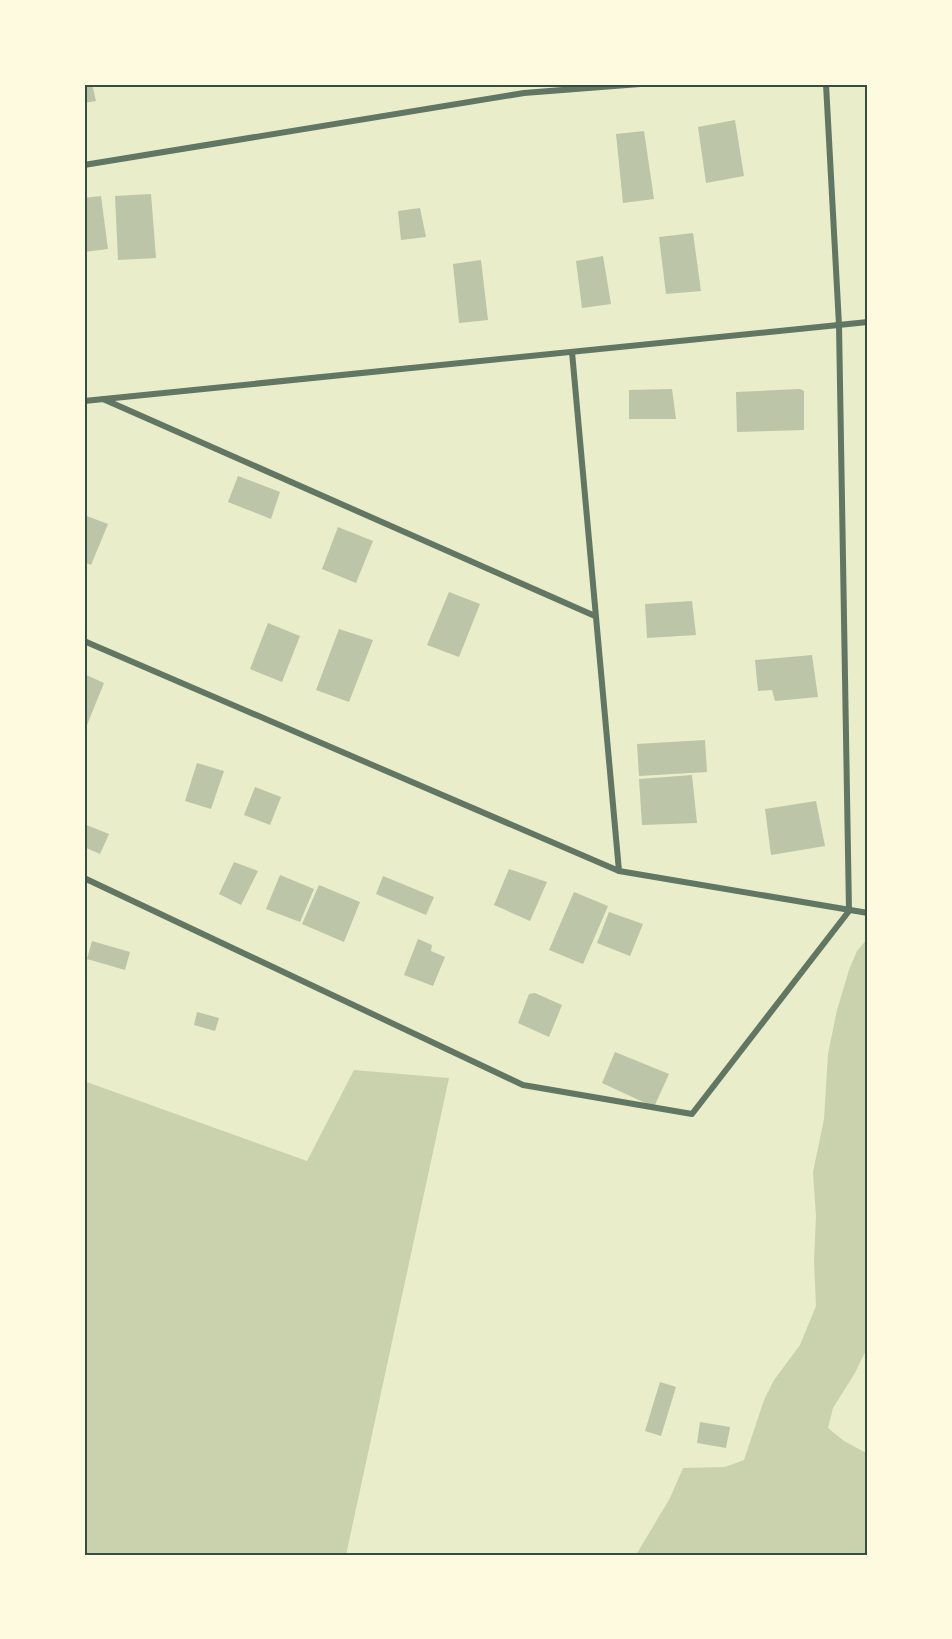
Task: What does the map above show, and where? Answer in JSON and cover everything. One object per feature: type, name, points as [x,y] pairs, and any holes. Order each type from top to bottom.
[{"type":"street","points":[[84,165],[524,93],[640,84]]},
{"type":"street","points":[[84,878],[523,1085],[692,1114],[849,910],[839,325],[826,84]]},
{"type":"street","points":[[84,401],[868,322]]},
{"type":"street","points":[[572,352],[619,871]]},
{"type":"street","points":[[102,399],[595,616]]},
{"type":"street","points":[[84,641],[619,871],[868,913]]},
{"type":"green space","points":[[868,938],[868,1346],[855,1373],[833,1408],[828,1428],[844,1441],[868,1454],[868,1555],[636,1555],[670,1498],[683,1468],[725,1467],[744,1460],[764,1400],[774,1380],[800,1345],[816,1306],[814,1261],[816,1216],[813,1172],[824,1119],[828,1054],[837,1010],[849,970],[857,951]]},
{"type":"green space","points":[[354,1070],[449,1078],[346,1555],[84,1555],[84,1081],[307,1161]]},
{"type":"building","points":[[84,84],[92,84],[96,101],[84,103]]},
{"type":"building","points":[[735,120],[744,176],[706,183],[698,127]]},
{"type":"building","points":[[644,131],[654,199],[623,203],[616,134]]},
{"type":"building","points":[[151,194],[156,258],[118,260],[115,196]]},
{"type":"building","points":[[101,196],[108,249],[84,252],[84,198]]},
{"type":"building","points":[[420,208],[426,237],[401,240],[398,211]]},
{"type":"building","points":[[693,233],[701,291],[666,294],[659,237]]},
{"type":"building","points":[[603,256],[611,304],[582,308],[576,261]]},
{"type":"building","points":[[481,260],[488,320],[459,323],[453,264]]},
{"type":"building","points":[[672,389],[676,419],[629,419],[629,390]]},
{"type":"building","points":[[800,389],[804,391],[804,430],[737,432],[736,392]]},
{"type":"building","points":[[238,476],[280,492],[271,519],[228,502]]},
{"type":"building","points":[[84,515],[108,524],[91,565],[84,562]]},
{"type":"building","points":[[338,527],[373,541],[356,583],[322,569]]},
{"type":"building","points":[[449,592],[480,604],[459,657],[427,645]]},
{"type":"building","points":[[692,601],[696,635],[647,638],[645,604]]},
{"type":"building","points":[[268,623],[300,636],[282,682],[250,669]]},
{"type":"building","points":[[339,629],[373,640],[349,702],[316,690]]},
{"type":"building","points":[[812,655],[818,697],[775,701],[772,690],[758,691],[755,660]]},
{"type":"building","points":[[84,674],[104,683],[87,725],[84,724]]},
{"type":"building","points":[[705,740],[707,772],[639,776],[637,744]]},
{"type":"building","points":[[197,763],[224,771],[211,809],[185,801]]},
{"type":"building","points":[[692,775],[697,823],[642,825],[639,779]]},
{"type":"building","points":[[255,787],[281,797],[270,825],[244,815]]},
{"type":"building","points":[[816,801],[825,846],[771,855],[765,809]]},
{"type":"building","points":[[84,824],[109,834],[100,854],[84,847]]},
{"type":"building","points":[[234,862],[258,871],[241,905],[219,894]]},
{"type":"building","points":[[509,869],[547,882],[530,921],[494,905]]},
{"type":"building","points":[[280,875],[314,889],[300,922],[266,909]]},
{"type":"building","points":[[383,876],[434,897],[426,915],[376,894]]},
{"type":"building","points":[[319,885],[360,902],[344,942],[302,924]]},
{"type":"building","points":[[574,892],[608,906],[583,964],[549,950]]},
{"type":"building","points":[[609,912],[643,924],[630,956],[597,943]]},
{"type":"building","points":[[418,939],[432,945],[431,951],[445,957],[433,986],[404,975]]},
{"type":"building","points":[[92,941],[130,952],[125,970],[87,959]]},
{"type":"building","points":[[535,993],[562,1005],[549,1037],[518,1023],[529,994]]},
{"type":"building","points":[[197,1012],[219,1018],[215,1031],[194,1025]]},
{"type":"building","points":[[615,1052],[669,1074],[654,1107],[602,1083]]},
{"type":"building","points":[[660,1382],[676,1387],[661,1436],[645,1431]]},
{"type":"building","points":[[700,1422],[730,1427],[726,1448],[697,1443]]}]
